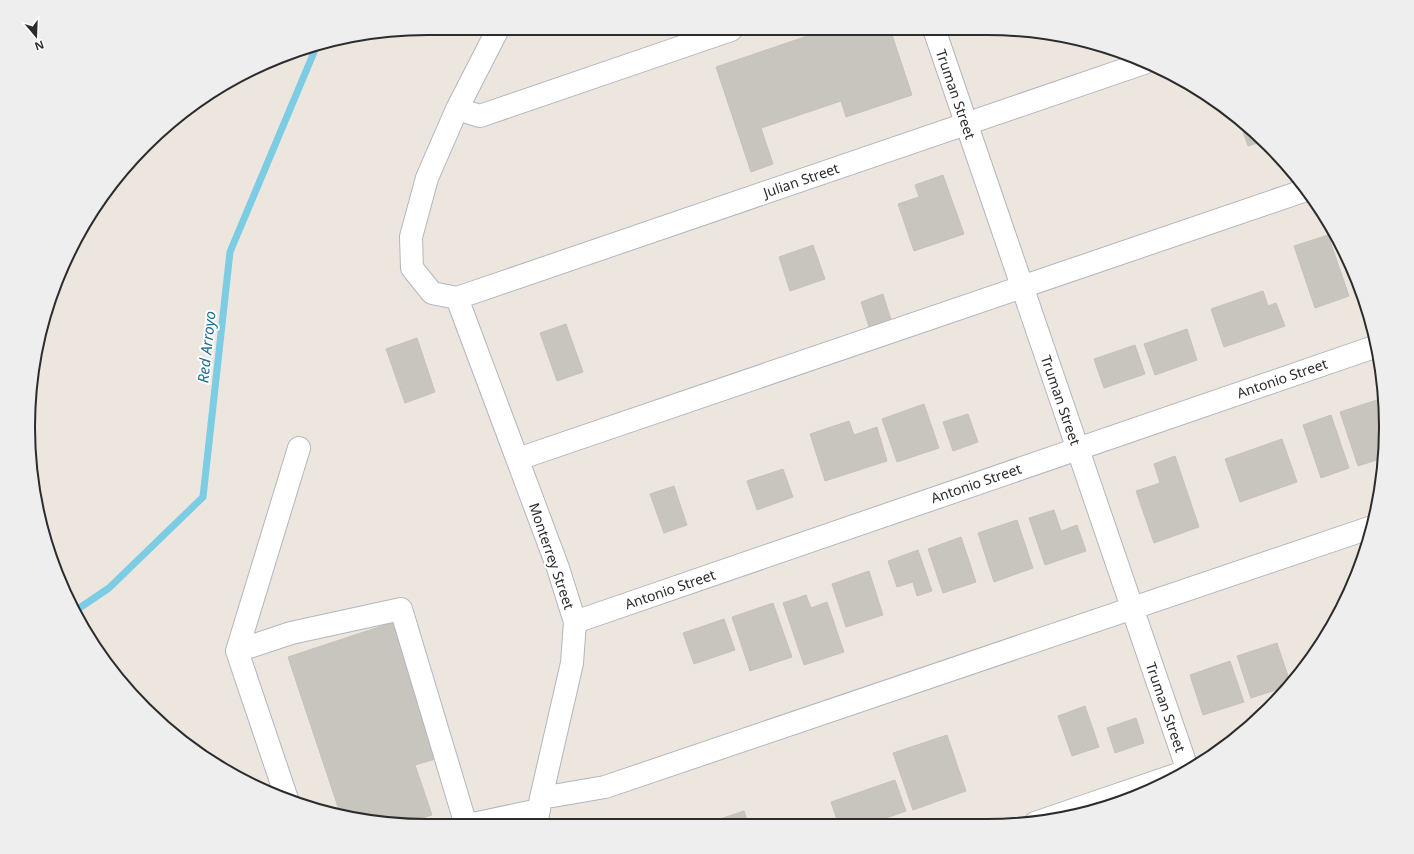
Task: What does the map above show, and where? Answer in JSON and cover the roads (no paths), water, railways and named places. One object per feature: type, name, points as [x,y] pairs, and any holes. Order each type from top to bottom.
[{"type":"street","points":[[457,298],[432,293],[412,268],[410,237],[427,178],[457,110],[495,35]]},
{"type":"street","points":[[457,110],[480,116],[716,35]]},
{"type":"street","name":"Truman Street","points":[[936,35],[1186,764]]},
{"type":"street","name":"Julian Street","points":[[457,298],[1138,65]]},
{"type":"street","points":[[518,459],[1301,192]]},
{"type":"street","name":"Monterrey Street","points":[[457,298],[558,568],[575,622],[572,664],[539,811]]},
{"type":"street","name":"Antonio Street","points":[[575,622],[1370,348]]},
{"type":"street","points":[[285,792],[237,651],[299,448]]},
{"type":"street","points":[[498,819],[539,811],[604,787],[1366,529]]},
{"type":"street","points":[[237,651],[291,633],[401,609],[465,819]]},
{"type":"street","points":[[1081,807],[1144,786]]},
{"type":"waterway","name":"Red Arroyo","points":[[79,608],[109,588],[203,497],[230,252],[314,52]]}]
